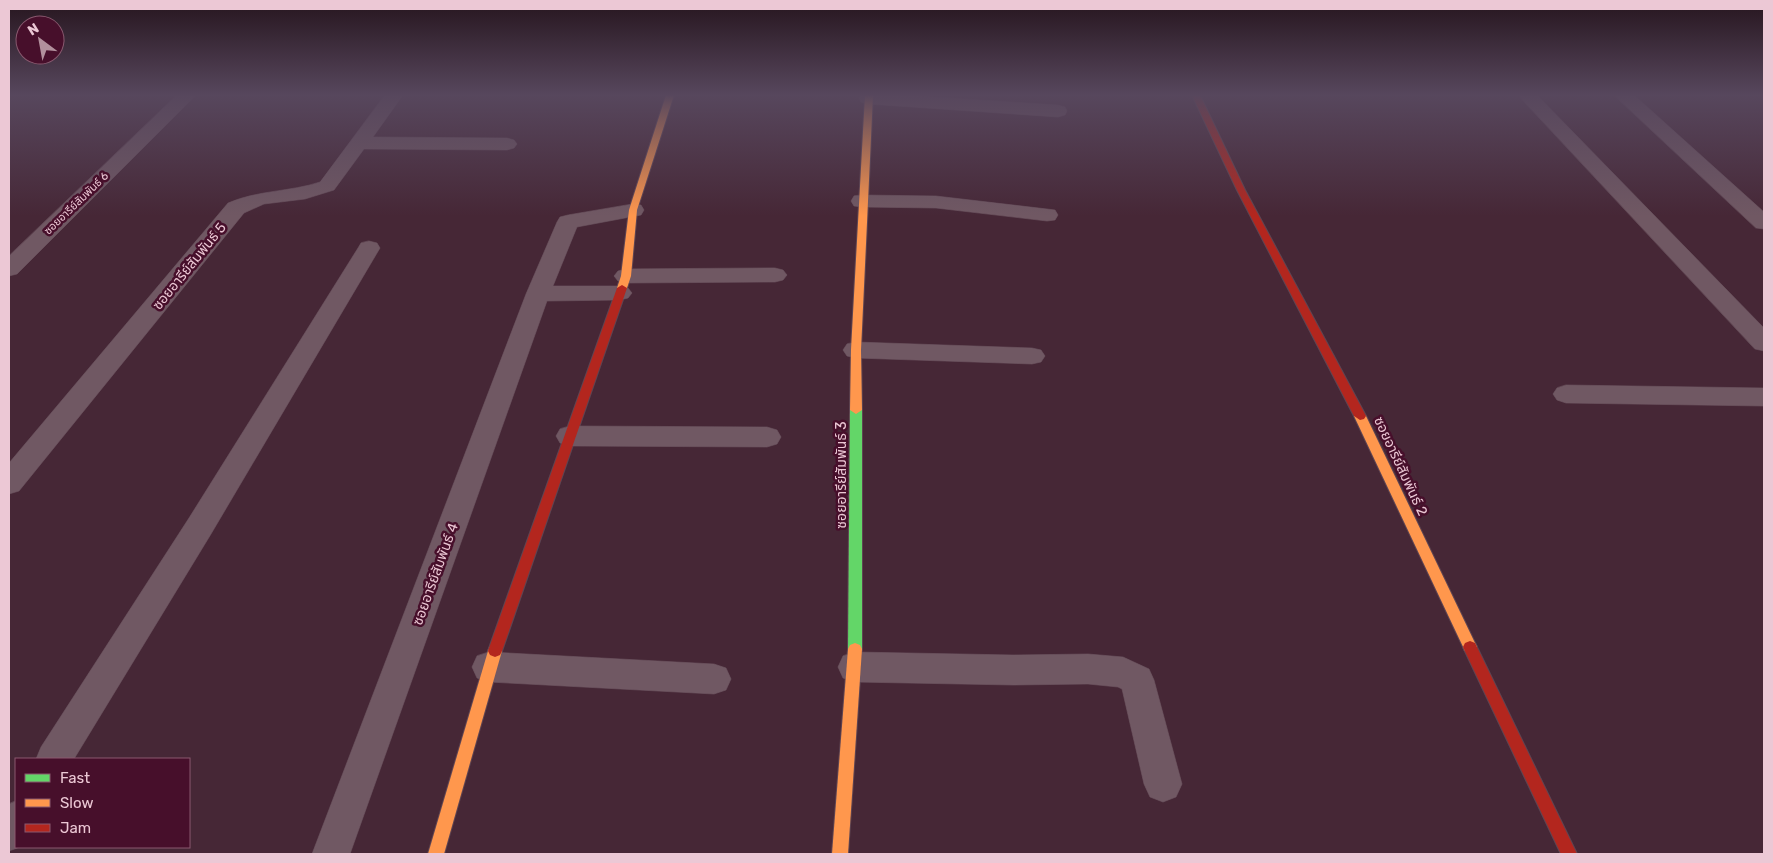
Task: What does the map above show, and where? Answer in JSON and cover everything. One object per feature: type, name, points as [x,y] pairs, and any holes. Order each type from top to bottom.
[{"type":"street","name":"ซอยอารีย์สัมพันธ์ 6","points":[[9,269],[146,135]]},
{"type":"street","name":"ซอยอารีย์สัมพันธ์ 5","points":[[9,483],[236,208],[249,200],[317,190],[327,186],[365,135]]},
{"type":"street","points":[[436,854],[489,667],[623,285],[634,210],[657,135]]},
{"type":"street","name":"ซอยอารีย์สัมพันธ์ 3","points":[[840,854],[855,667],[856,350],[866,135]]},
{"type":"street","name":"ซอยอารีย์สัมพันธ์ 2","points":[[1215,135],[1241,190],[1355,406],[1569,854]]},
{"type":"street","points":[[1565,135],[1764,343]]},
{"type":"street","points":[[1667,135],[1764,223]]},
{"type":"street","points":[[360,143],[507,144]]},
{"type":"street","points":[[862,201],[936,202],[1047,215]]},
{"type":"street","name":"ซอยอารีย์สัมพันธ์ 4","points":[[331,854],[538,294],[568,222],[634,210]]},
{"type":"street","points":[[55,758],[200,526],[369,248]]},
{"type":"street","points":[[538,294],[623,285],[775,275]]},
{"type":"street","points":[[856,350],[1032,356]]},
{"type":"street","points":[[1566,394],[1764,397]]},
{"type":"street","points":[[570,436],[767,437]]},
{"type":"street","points":[[489,667],[714,679]]},
{"type":"street","points":[[855,667],[1013,670],[1088,669],[1123,672],[1137,680],[1162,784]]},
{"type":"traffic: fast","points":[[855,649],[856,410]]},
{"type":"traffic: slow","points":[[622,288],[626,276],[633,210],[657,135]]},
{"type":"traffic: slow","points":[[856,410],[856,350],[867,135]]},
{"type":"traffic: slow","points":[[1360,416],[1470,647]]},
{"type":"traffic: slow","points":[[840,854],[855,649]]},
{"type":"traffic: slow","points":[[436,854],[495,651]]},
{"type":"traffic: jam","points":[[1215,135],[1241,190],[1360,416]]},
{"type":"traffic: jam","points":[[495,651],[622,288]]},
{"type":"traffic: jam","points":[[1470,647],[1569,854]]}]
